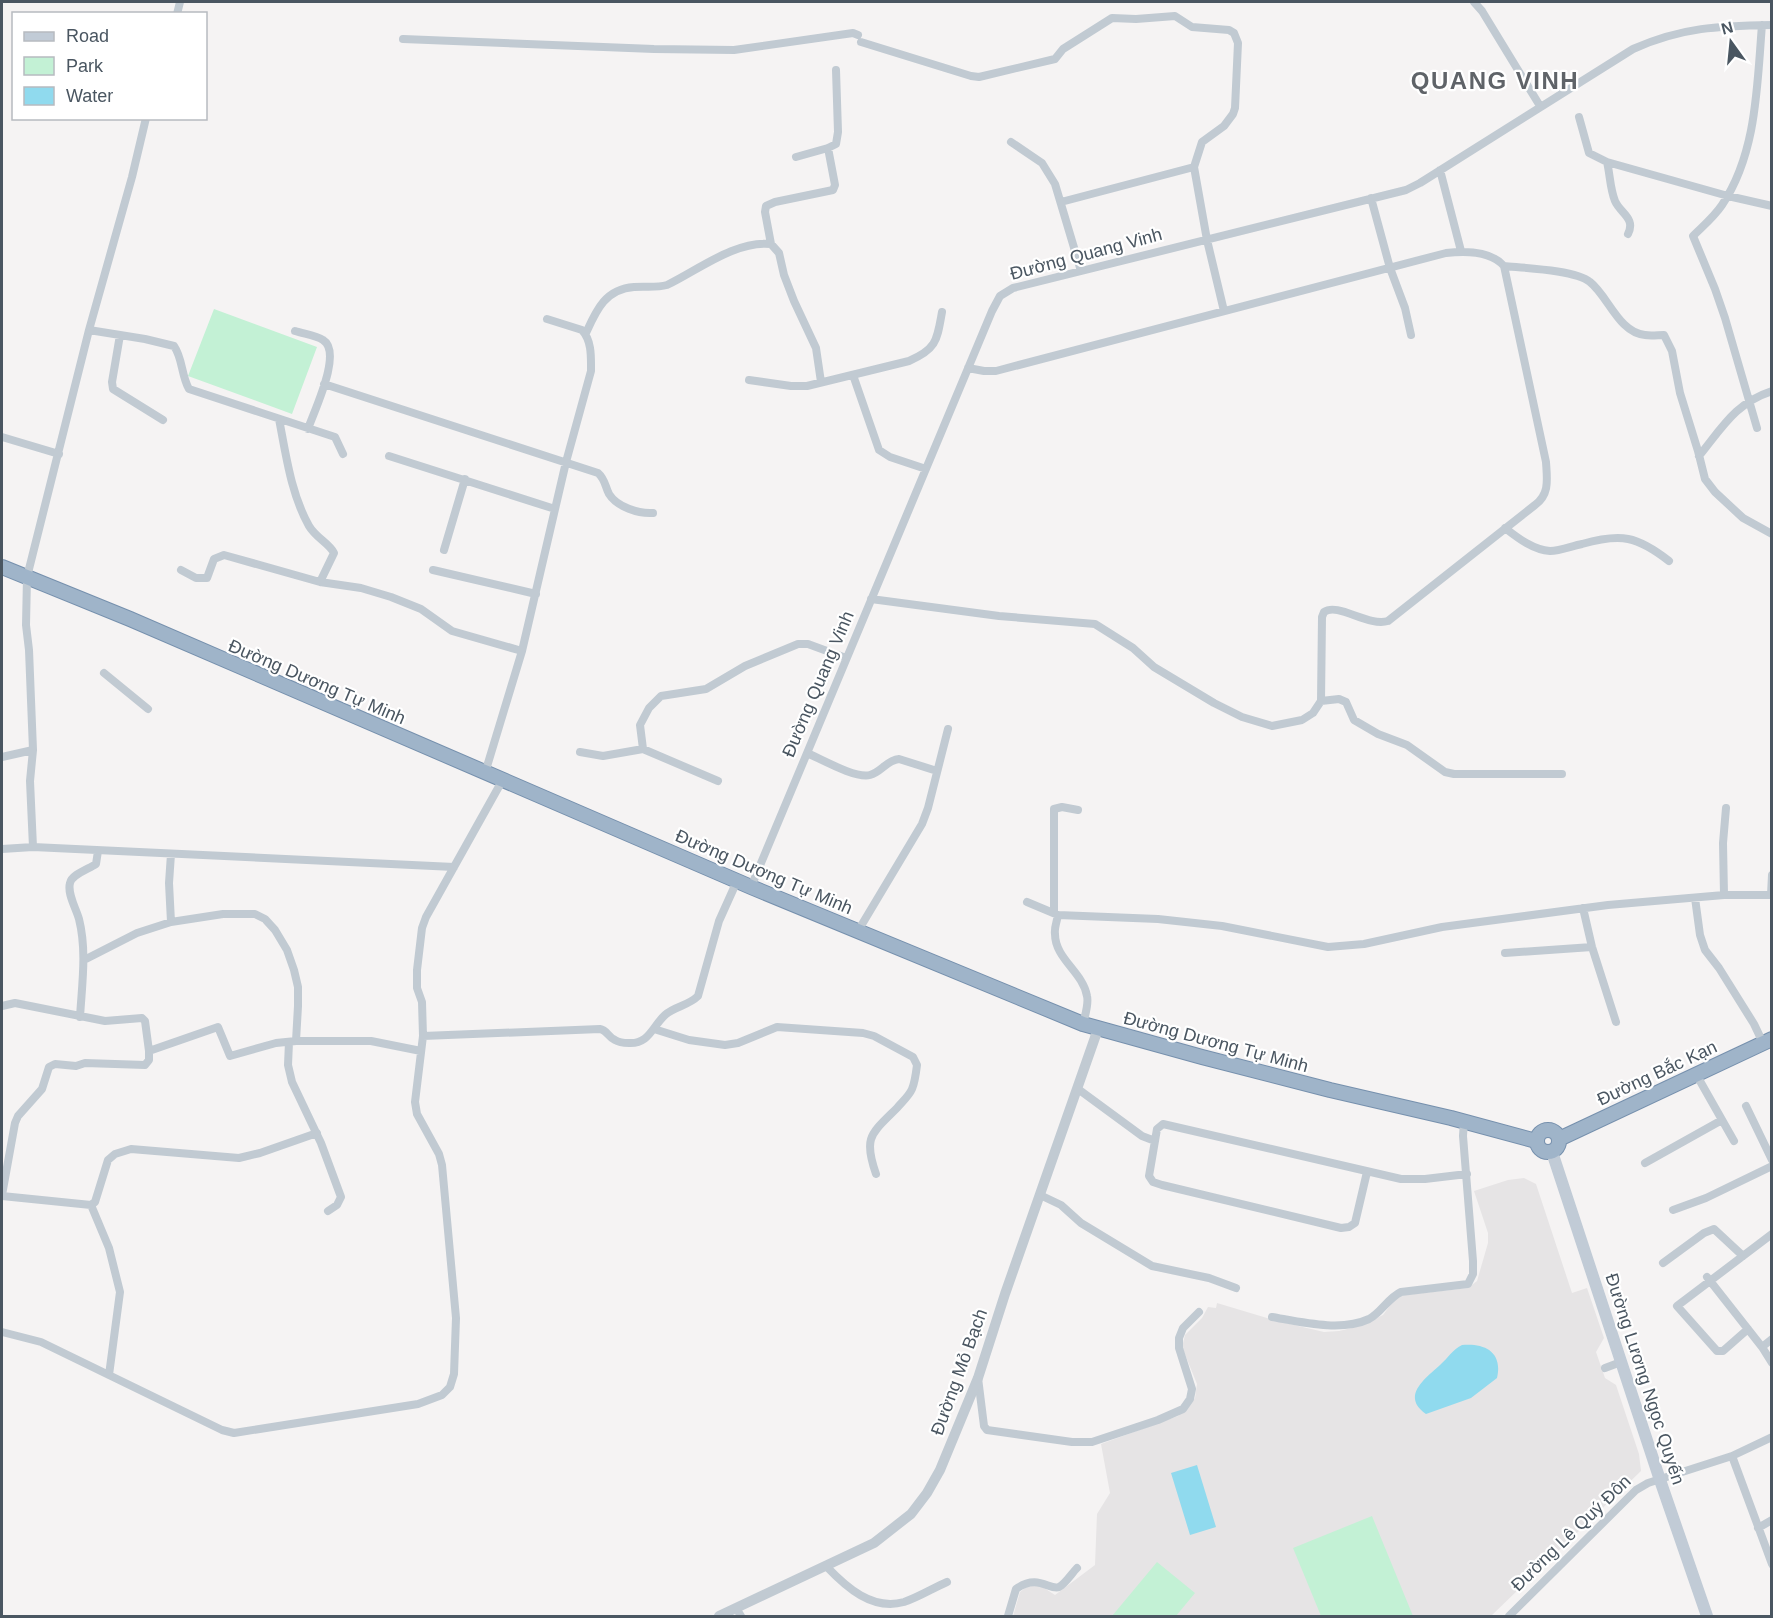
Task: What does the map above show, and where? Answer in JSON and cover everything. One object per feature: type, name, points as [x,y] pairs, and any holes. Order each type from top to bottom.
[{"type":"highway","name":"Đường Dương Tự Minh","points":[[2,567],[130,619],[751,887],[1083,1024],[1330,1090],[1464,1121],[1536,1141],[1541,1132],[1552,1131],[1555,1145]]},
{"type":"highway","name":"Đường Bắc Kạn","points":[[1555,1145],[1767,1041]]},
{"type":"main road","name":"Đường Lương Ngọc Quyến","points":[[1555,1145],[1621,1362],[1707,1617]]},
{"type":"street","points":[[1474,2],[1482,11],[1540,106]]},
{"type":"street","points":[[403,39],[734,50],[853,33],[859,38],[979,77],[1055,59],[1063,49],[1112,18],[1175,16],[1192,27],[1229,30],[1234,33],[1238,43],[1235,108],[1230,120],[1202,142],[1194,167],[1207,240],[1224,311]]},
{"type":"street","points":[[1757,428],[1715,289],[1693,236],[1722,207],[1744,160],[1755,106],[1762,25]]},
{"type":"street","name":"Đường Quang Vinh","points":[[751,887],[1000,296],[1013,288],[1406,189],[1633,49],[1658,38],[1701,27],[1772,25]]},
{"type":"street","points":[[796,157],[836,144],[838,138],[836,70]]},
{"type":"street","points":[[1579,117],[1589,153],[1607,162],[1772,206]]},
{"type":"street","points":[[33,847],[30,782],[33,750],[30,658],[26,625],[27,577],[89,330],[146,120]]},
{"type":"street","points":[[1011,142],[1042,163],[1055,184],[1081,271]]},
{"type":"street","points":[[821,382],[816,348],[794,301],[779,253],[771,244],[765,212],[766,207],[775,202],[833,190],[835,185],[828,148]]},
{"type":"street","points":[[1607,162],[1615,201],[1630,221],[1631,228],[1628,234]]},
{"type":"street","points":[[1061,202],[1194,167]]},
{"type":"street","points":[[1440,170],[1461,251]]},
{"type":"street","points":[[1371,198],[1390,268],[1405,308],[1411,335]]},
{"type":"street","points":[[485,773],[522,651],[566,462],[591,371],[591,356],[586,333],[600,304],[621,290],[631,287],[667,285],[735,248],[771,244]]},
{"type":"street","points":[[968,368],[996,371],[1461,251],[1493,257],[1504,266],[1578,275],[1590,282],[1635,333],[1664,335],[1672,351],[1680,393],[1705,479],[1715,492],[1743,518],[1772,534]]},
{"type":"street","points":[[871,599],[999,616],[1095,624],[1133,648],[1154,667],[1242,717],[1272,726],[1302,720],[1313,713],[1321,701],[1322,617],[1324,612],[1333,609],[1374,622],[1388,621],[1399,615],[1542,500],[1545,495],[1546,462],[1504,266]]},
{"type":"street","points":[[748,380],[807,386],[909,361],[925,354],[933,347],[942,312]]},
{"type":"street","points":[[547,319],[586,333]]},
{"type":"street","points":[[89,330],[174,346],[180,356],[182,371],[189,389],[335,437],[344,454]]},
{"type":"street","points":[[295,332],[322,340],[327,344],[331,358],[308,429]]},
{"type":"street","points":[[120,335],[112,382],[113,389],[163,420]]},
{"type":"street","points":[[853,375],[879,450],[890,457],[926,469]]},
{"type":"street","points":[[324,384],[597,473],[603,477],[612,498],[642,514],[653,513]]},
{"type":"street","points":[[1699,456],[1736,409],[1749,400],[1772,391]]},
{"type":"street","points":[[279,419],[300,507],[314,535],[333,550],[333,557],[320,582]]},
{"type":"street","points":[[2,437],[59,454]]},
{"type":"street","points":[[390,456],[555,509]]},
{"type":"street","points":[[444,550],[465,479]]},
{"type":"street","points":[[1505,528],[1523,542],[1542,550],[1552,551],[1597,539],[1616,537],[1649,545],[1668,561]]},
{"type":"street","points":[[181,570],[196,578],[207,578],[213,559],[224,555],[320,582],[361,588],[391,597],[421,609],[452,631],[522,651]]},
{"type":"street","points":[[433,570],[536,594]]},
{"type":"street","points":[[643,749],[640,725],[649,708],[661,696],[706,689],[745,666],[798,644],[808,644],[846,658]]},
{"type":"street","points":[[104,673],[148,709]]},
{"type":"street","points":[[1321,701],[1339,699],[1346,702],[1354,720],[1378,734],[1407,746],[1445,772],[1454,774],[1562,774]]},
{"type":"street","points":[[858,931],[922,824],[948,729]]},
{"type":"street","points":[[580,752],[603,756],[643,749],[718,781]]},
{"type":"street","points":[[2,757],[33,750]]},
{"type":"street","points":[[807,753],[862,776],[876,773],[892,760],[899,759],[937,771]]},
{"type":"street","points":[[2,1332],[41,1342],[222,1430],[234,1433],[418,1404],[442,1395],[450,1387],[454,1374],[456,1318],[442,1165],[439,1154],[417,1114],[415,1102],[423,1036],[422,1002],[417,988],[417,970],[422,928],[426,917],[502,781]]},
{"type":"street","points":[[1078,810],[1062,807],[1054,809],[1055,934],[1061,955],[1080,979],[1088,997],[1083,1024]]},
{"type":"street","points":[[1724,895],[1723,843],[1726,808]]},
{"type":"street","points":[[2,849],[33,847],[454,867]]},
{"type":"street","points":[[80,1017],[84,960],[81,930],[71,896],[70,883],[72,878],[96,864],[98,850]]},
{"type":"street","points":[[171,854],[171,922]]},
{"type":"street","points":[[1027,902],[1056,914],[1222,926],[1328,947],[1364,944],[1442,927],[1583,908],[1724,895],[1771,895],[1772,875]]},
{"type":"street","points":[[423,1036],[600,1029],[615,1040],[628,1043],[642,1041],[669,1012],[686,1006],[698,996],[719,921],[737,881]]},
{"type":"street","points":[[1695,898],[1700,935],[1705,950],[1767,1041]]},
{"type":"street","points":[[1583,908],[1592,947],[1616,1022]]},
{"type":"street","points":[[84,960],[137,933],[171,922],[241,913],[255,914],[265,919],[287,950],[298,987],[298,1006],[288,1065],[292,1082],[316,1133],[341,1197],[337,1205],[328,1211]]},
{"type":"street","points":[[1505,952],[1592,947]]},
{"type":"street","points":[[2,1006],[15,1003],[105,1022],[144,1019],[149,1060],[145,1065],[85,1063],[76,1066],[55,1064],[49,1067],[42,1089],[18,1116],[15,1123],[2,1195],[91,1205],[95,1202],[108,1160],[115,1154],[131,1149],[247,1157],[316,1133]]},
{"type":"street","points":[[149,1051],[218,1027],[230,1056],[293,1041],[371,1041],[421,1051]]},
{"type":"street","points":[[654,1029],[689,1040],[725,1045],[738,1043],[777,1027],[854,1031],[874,1036],[913,1057],[917,1065],[912,1089],[877,1127],[871,1138],[869,1147],[876,1174]]},
{"type":"street","name":"Đường Mỏ Bạch","points":[[719,1617],[738,1612],[874,1542],[911,1514],[927,1493],[940,1470],[978,1378],[1098,1029]]},
{"type":"street","points":[[1696,1074],[1734,1141]]},
{"type":"street","points":[[1078,1089],[1142,1136],[1155,1141]]},
{"type":"street","points":[[1746,1106],[1772,1160]]},
{"type":"street","points":[[1646,1163],[1722,1120]]},
{"type":"street","points":[[1272,1317],[1324,1326],[1352,1323],[1370,1318],[1394,1295],[1401,1292],[1468,1284],[1473,1274],[1473,1261],[1463,1136],[1464,1121]]},
{"type":"street","points":[[1367,1172],[1355,1223],[1341,1228],[1153,1182],[1149,1176],[1157,1129],[1163,1124],[1367,1172],[1412,1180],[1467,1174]]},
{"type":"street","points":[[1673,1210],[1706,1198],[1772,1166]]},
{"type":"street","points":[[1040,1195],[1061,1205],[1081,1222],[1152,1266],[1209,1278],[1236,1288]]},
{"type":"street","points":[[91,1205],[109,1248],[120,1292],[109,1375]]},
{"type":"street","points":[[1663,1263],[1704,1233],[1714,1229],[1743,1256]]},
{"type":"street","points":[[1748,1329],[1723,1351],[1717,1351],[1677,1306],[1709,1279],[1772,1234]]},
{"type":"street","points":[[1709,1279],[1772,1363]]},
{"type":"street","points":[[978,1378],[984,1426],[987,1430],[1072,1442],[1092,1442],[1158,1420],[1183,1409],[1190,1399],[1192,1389],[1179,1348],[1179,1338],[1183,1329],[1199,1312]]},
{"type":"street","points":[[1762,1347],[1772,1339]]},
{"type":"street","points":[[1605,1368],[1621,1362]]},
{"type":"street","name":"Đường Lê Quý Đôn","points":[[1512,1616],[1636,1490],[1648,1483],[1732,1456],[1772,1437]]},
{"type":"street","points":[[1732,1456],[1772,1564]]},
{"type":"street","points":[[1758,1528],[1772,1520]]},
{"type":"street","points":[[826,1566],[840,1581],[858,1594],[872,1602],[883,1604],[903,1602],[947,1582]]},
{"type":"street","points":[[1008,1617],[1016,1588],[1029,1582],[1042,1582],[1054,1588],[1060,1586],[1077,1568]]},
{"type":"shaded area","points":[[1524,1178],[1536,1184],[1572,1293],[1587,1288],[1604,1338],[1596,1352],[1605,1378],[1616,1385],[1639,1454],[1641,1471],[1491,1616],[1013,1616],[1020,1592],[1029,1585],[1041,1586],[1055,1595],[1095,1565],[1097,1514],[1110,1493],[1101,1444],[1178,1416],[1195,1398],[1197,1384],[1182,1347],[1185,1335],[1202,1318],[1208,1307],[1216,1308],[1217,1303],[1324,1332],[1339,1331],[1360,1326],[1383,1315],[1397,1296],[1468,1288],[1477,1281],[1488,1243],[1488,1233],[1474,1191],[1508,1180]]},
{"type":"green space","points":[[214,309],[317,347],[292,414],[188,376]]},
{"type":"green space","points":[[1372,1516],[1413,1616],[1321,1616],[1293,1548]]},
{"type":"green space","points":[[1157,1562],[1195,1593],[1176,1616],[1112,1616]]},
{"type":"water","points":[[1462,1345],[1478,1346],[1490,1351],[1497,1362],[1497,1378],[1471,1398],[1426,1414],[1415,1401],[1418,1388]]},
{"type":"water","points":[[1197,1465],[1216,1527],[1190,1535],[1171,1473]]},
{"type":"district","name":"QUANG VINH","points":[[1495,80]]}]
